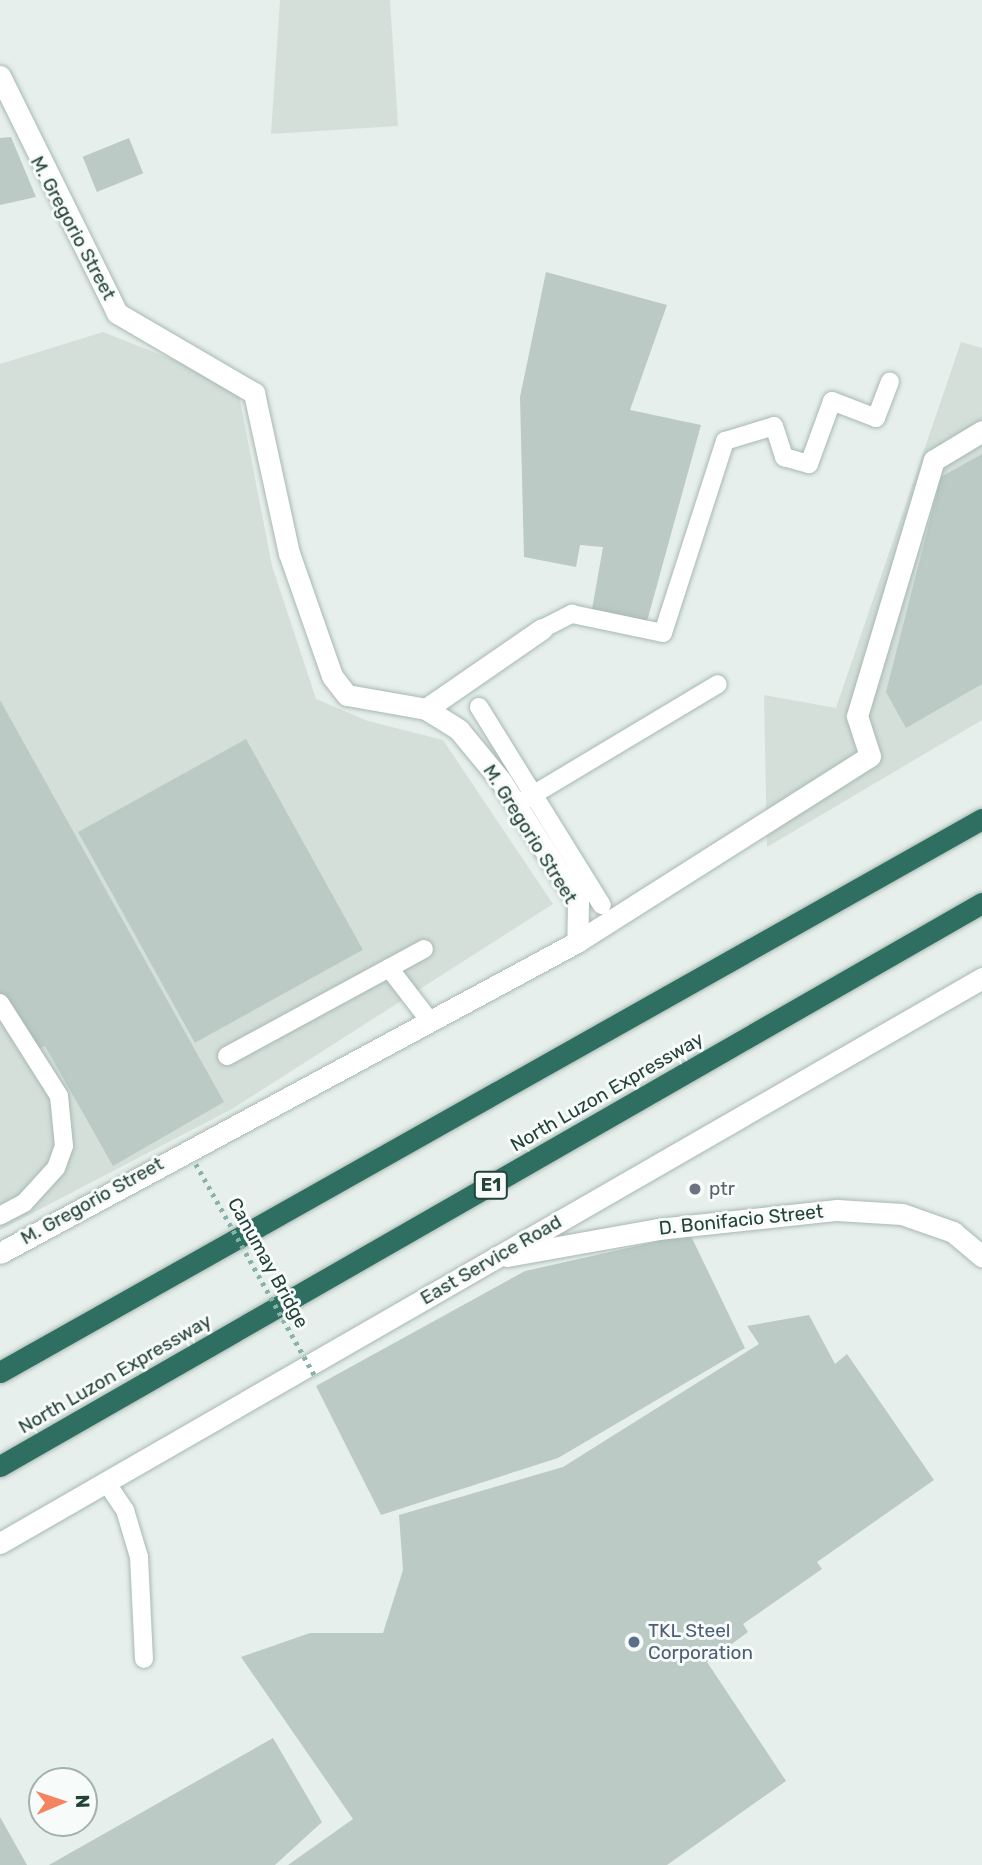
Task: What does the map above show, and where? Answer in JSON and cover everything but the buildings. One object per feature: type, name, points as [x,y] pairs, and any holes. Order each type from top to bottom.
[{"type":"highway","points":[[0,1372],[982,819]]},
{"type":"highway","name":"North Luzon Expressway","points":[[0,1466],[982,903]]},
{"type":"street","name":"M. Gregorio Street","points":[[0,76],[9,124],[117,313],[254,393],[289,553],[332,676],[346,695],[426,709],[459,730],[516,805],[578,903],[577,942],[0,1253]]},
{"type":"street","points":[[577,942],[870,756],[857,716],[934,460],[982,431]]},
{"type":"street","points":[[426,709],[542,629]]},
{"type":"street","name":"East Service Road","points":[[0,1543],[982,978]]},
{"type":"street","name":"D. Bonifacio Street","points":[[491,1259],[658,1229],[837,1210],[902,1214],[953,1232],[982,1256]]},
{"type":"lane","points":[[542,629],[572,614],[663,633],[725,441],[774,426],[784,457],[810,464],[832,401],[876,418],[890,382]]},
{"type":"lane","points":[[516,805],[718,684]]},
{"type":"lane","points":[[479,707],[602,905]]},
{"type":"lane","points":[[227,1056],[424,949]]},
{"type":"lane","points":[[389,968],[429,1020]]},
{"type":"lane","points":[[0,1003],[59,1096],[64,1146],[56,1168],[24,1203],[0,1216]]},
{"type":"lane","points":[[106,1482],[125,1510],[139,1557],[144,1659]]},
{"type":"path","name":"Canumay Bridge","points":[[196,1164],[315,1376]]},
{"type":"shaded area","points":[[280,0],[390,0],[398,126],[271,134]]},
{"type":"shaded area","points":[[103,332],[237,385],[272,566],[316,699],[368,721],[443,740],[553,904],[232,1109],[0,1230],[0,364]]},
{"type":"shaded area","points":[[961,342],[982,348],[982,720],[767,847],[764,695],[836,708]]},
{"type":"place","name":"ptr","points":[[695,1189]]},
{"type":"place","name":"TKL Steel Corporation","points":[[634,1642]]}]
